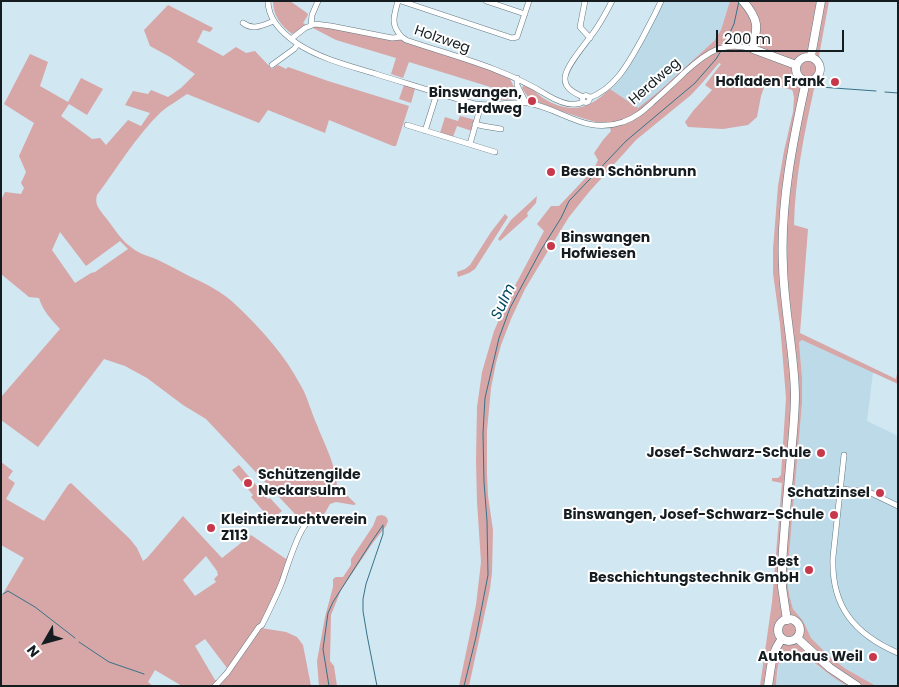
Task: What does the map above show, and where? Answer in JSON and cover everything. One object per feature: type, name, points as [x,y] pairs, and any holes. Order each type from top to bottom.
[{"type":"main road","points":[[743,1],[754,16],[756,24],[757,31],[753,49]]},
{"type":"main road","points":[[811,56],[821,1]]},
{"type":"main road","name":"Herdweg","points":[[753,49],[796,65]]},
{"type":"main road","points":[[811,56],[818,60],[820,72],[819,76],[813,80],[806,81],[800,78],[796,72],[796,65],[800,59],[811,56]]},
{"type":"main road","points":[[787,620],[782,587],[782,565],[795,397],[794,370],[783,278],[783,233],[790,163],[806,81]]},
{"type":"main road","points":[[787,620],[793,621],[798,626],[799,633],[797,638],[788,641],[782,638],[779,634],[779,626],[782,622],[787,620]]},
{"type":"main road","points":[[768,686],[772,656],[782,638]]},
{"type":"main road","points":[[797,638],[830,668],[858,686]]},
{"type":"street","name":"Herdweg","points":[[268,1],[271,15],[278,26],[298,44],[321,56],[481,105],[526,103],[546,108],[579,122],[605,126],[629,120],[642,111],[696,62],[717,49],[732,46],[753,49]]},
{"type":"street","points":[[291,39],[311,25],[312,16],[318,1]]},
{"type":"street","points":[[402,37],[397,32],[393,23],[399,1],[512,38],[517,37],[529,1]]},
{"type":"street","points":[[486,1],[524,14]]},
{"type":"street","points":[[585,1],[580,27],[590,38]]},
{"type":"street","points":[[612,1],[590,38],[570,63],[565,75],[566,84],[571,91],[585,99],[598,95],[621,74],[630,62],[661,1]]},
{"type":"street","points":[[243,24],[254,28],[274,21]]},
{"type":"street","name":"Holzweg","points":[[311,25],[331,26],[392,38],[402,37],[517,78],[564,103],[575,104],[585,99]]},
{"type":"street","points":[[272,65],[298,44]]},
{"type":"street","points":[[517,78],[517,85],[526,103]]},
{"type":"street","points":[[425,131],[437,93]]},
{"type":"street","points":[[470,144],[481,105]]},
{"type":"street","points":[[475,124],[501,129]]},
{"type":"street","points":[[407,125],[495,152]]},
{"type":"street","points":[[844,455],[833,570],[836,591],[845,613],[859,630],[878,644],[898,653]]},
{"type":"street","points":[[841,489],[869,492],[898,506]]},
{"type":"street","points":[[216,685],[262,625],[303,527],[306,524]]},
{"type":"shaded area","points":[[273,1],[290,1],[307,13],[308,15],[303,23],[305,24],[304,27],[292,34],[288,31],[276,15]]},
{"type":"shaded area","points":[[663,1],[730,1],[721,30],[714,41],[638,108],[610,89],[619,81],[628,68]]},
{"type":"shaded area","points":[[730,1],[829,1],[819,56],[823,73],[820,82],[814,89],[796,191],[794,225],[808,229],[800,333],[896,379],[898,368],[898,384],[802,340],[799,342],[802,403],[787,578],[793,609],[803,621],[811,638],[831,658],[876,686],[846,685],[809,659],[793,652],[785,651],[779,663],[776,686],[760,686],[772,602],[782,483],[772,481],[772,478],[778,478],[781,475],[786,398],[780,324],[773,273],[773,249],[778,186],[793,112],[794,98],[792,90],[766,82],[757,117],[748,125],[723,129],[688,127],[685,122],[712,90],[705,85],[721,64],[719,63],[691,95],[636,140],[589,192],[569,217],[551,246],[525,289],[511,319],[496,363],[491,388],[487,431],[488,496],[493,530],[490,589],[469,686],[459,686],[476,605],[481,562],[476,460],[477,407],[482,372],[494,331],[509,297],[544,231],[537,224],[551,206],[559,206],[594,169],[598,160],[594,153],[611,131],[608,122],[596,122],[585,119],[530,100],[522,88],[523,86],[529,87],[552,103],[573,108],[592,103],[610,89],[638,108],[714,41],[721,30]]},
{"type":"shaded area","points":[[168,5],[213,28],[210,32],[203,30],[197,42],[223,56],[236,47],[246,53],[255,51],[272,69],[278,65],[286,69],[288,67],[409,106],[396,146],[393,146],[329,120],[325,133],[268,110],[259,123],[187,94],[164,109],[152,121],[127,152],[96,199],[100,210],[127,244],[137,251],[220,292],[232,301],[272,343],[288,364],[306,395],[332,462],[337,486],[356,504],[336,502],[330,504],[325,513],[307,526],[301,535],[278,595],[261,628],[286,632],[297,637],[303,645],[311,686],[182,686],[155,670],[148,682],[153,686],[1,686],[1,597],[24,558],[1,545],[1,462],[13,471],[8,478],[15,483],[6,499],[44,521],[71,483],[130,539],[143,561],[183,516],[222,558],[251,535],[286,559],[301,527],[301,523],[294,513],[206,419],[183,405],[147,378],[125,366],[104,359],[38,447],[1,420],[1,397],[60,329],[45,311],[39,298],[29,297],[1,274],[1,200],[5,192],[21,194],[24,188],[21,183],[26,172],[19,156],[34,123],[4,104],[30,54],[48,62],[40,86],[68,102],[81,78],[103,89],[87,115],[69,104],[61,116],[92,139],[100,138],[106,145],[128,120],[141,126],[150,113],[125,105],[133,91],[148,94],[151,90],[168,97],[181,88],[195,74],[150,46],[144,30]],"holes":[[[60,232],[86,266],[120,241],[128,249],[95,272],[75,283],[52,250]],[[206,556],[218,575],[214,579],[216,582],[195,596],[183,580]],[[205,639],[227,668],[217,680],[215,680],[195,646]]]},
{"type":"shaded area","points":[[311,27],[398,38],[505,73],[504,76],[510,79],[519,97],[517,99],[500,100],[500,90],[409,62],[403,78],[391,74],[396,58],[336,40]]},
{"type":"shaded area","points":[[404,85],[415,89],[411,103],[399,99]]},
{"type":"shaded area","points":[[460,116],[475,120],[472,131],[457,126],[453,137],[440,133],[445,117],[458,121]]},
{"type":"shaded area","points":[[537,196],[536,203],[527,213],[528,216],[500,241],[498,239],[511,220]]},
{"type":"shaded area","points":[[505,214],[508,217],[475,269],[458,277],[457,272],[470,265]]},
{"type":"shaded area","points":[[802,340],[873,372],[867,421],[898,436],[898,686],[876,686],[831,658],[811,638],[793,609],[787,578],[802,403],[799,342]]},
{"type":"shaded area","name":"Schützengilde Neckarsulm","points":[[239,465],[268,499],[270,498],[282,511],[271,520],[251,497],[253,495],[232,470]]},
{"type":"shaded area","points":[[381,515],[387,518],[386,526],[341,590],[331,615],[330,661],[334,666],[337,686],[319,686],[317,661],[333,587],[333,579],[343,577],[351,565],[351,559],[373,526],[377,516]]},
{"type":"shaded area","points":[[785,651],[790,651],[806,658],[847,686],[776,686],[779,664]]},
{"type":"waterway","name":"Sulm","points":[[724,45],[734,24],[739,1]]},
{"type":"waterway","name":"Sulm","points":[[464,686],[488,575],[483,433],[485,398],[499,338],[510,308],[569,201],[626,141],[695,83],[721,51]]},
{"type":"waterway","points":[[820,87],[876,91]]},
{"type":"waterway","points":[[885,92],[898,93]]},
{"type":"waterway","points":[[329,686],[323,649],[328,613],[333,602],[383,525]]},
{"type":"waterway","points":[[377,686],[363,611],[363,599],[366,584],[383,534],[383,526]]},
{"type":"waterway","points":[[3,594],[8,591],[35,607],[75,638]]},
{"type":"waterway","points":[[79,642],[109,662],[144,674]]},
{"type":"place","name":"Hofladen Frank","points":[[835,82]]},
{"type":"place","name":"Binswangen, Herdweg","points":[[532,101]]},
{"type":"place","name":"Besen Schönbrunn","points":[[551,172]]},
{"type":"place","name":"Binswangen Hofwiesen","points":[[551,246]]},
{"type":"place","name":"Josef-Schwarz-Schule","points":[[821,453]]},
{"type":"place","name":"Schützengilde Neckarsulm","points":[[248,483]]},
{"type":"place","name":"Schatzinsel","points":[[880,493]]},
{"type":"place","name":"Binswangen, Josef-Schwarz-Schule","points":[[834,515]]},
{"type":"place","name":"Kleintierzuchtverein Z113","points":[[211,528]]},
{"type":"place","name":"Best Beschichtungstechnik GmbH","points":[[809,570]]},
{"type":"place","name":"Autohaus Weil","points":[[873,657]]}]
